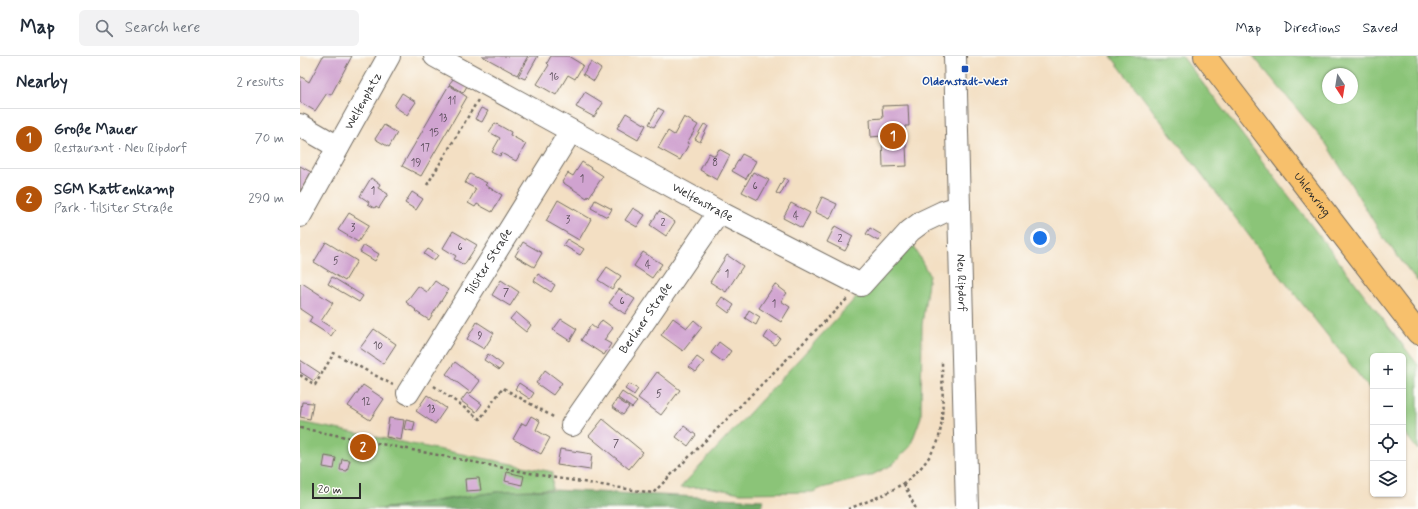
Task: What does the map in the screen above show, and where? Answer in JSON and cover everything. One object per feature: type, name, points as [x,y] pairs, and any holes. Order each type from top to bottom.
[{"type":"highway","name":"Uhlenring","points":[[1205,56],[1418,333]]},
{"type":"street","name":"Welfenplatz","points":[[300,216],[389,56]]},
{"type":"street","name":"Welfenstraße","points":[[435,56],[719,212],[861,285]]},
{"type":"street","name":"Neu Ripdorf","points":[[955,56],[967,509]]},
{"type":"street","points":[[300,125],[338,147]]},
{"type":"street","name":"Tilsiter Straße","points":[[408,393],[571,131]]},
{"type":"street","points":[[861,285],[916,226],[943,212],[959,207]]},
{"type":"street","name":"Berliner Straße","points":[[572,425],[640,329],[719,212]]},
{"type":"path","points":[[427,185],[487,84]]},
{"type":"path","points":[[300,428],[550,477],[653,493],[861,285]]},
{"type":"path","points":[[848,509],[904,484],[924,465],[938,442],[942,413],[942,359]]},
{"type":"path","points":[[904,484],[916,509]]},
{"type":"green space","points":[[1111,56],[1182,56],[1418,365],[1418,450],[1406,435],[1406,353],[1370,353],[1370,389],[1270,263]]},
{"type":"green space","points":[[1253,56],[1418,56],[1418,282],[1385,240],[1327,145]]},
{"type":"green space","points":[[910,239],[929,275],[922,325],[921,417],[910,447],[892,465],[870,476],[822,488],[813,492],[741,493],[706,487],[680,488]]},
{"type":"green space","points":[[300,422],[553,472],[552,489],[504,491],[380,509],[300,509]]},
{"type":"green space","points":[[553,490],[764,500],[760,509],[382,509],[504,491]]},
{"type":"building","points":[[323,56],[352,56],[331,95],[327,93],[315,111],[300,102],[300,76],[309,82]]},
{"type":"building","points":[[482,56],[528,56],[517,75]]},
{"type":"building","points":[[530,56],[538,56],[525,79],[518,76]]},
{"type":"building","points":[[551,56],[568,56],[583,65],[575,79],[568,75],[556,95],[537,84],[549,65],[547,63]]},
{"type":"building","points":[[591,62],[601,69],[594,81],[583,74]]},
{"type":"building","points":[[454,78],[467,86],[463,93],[449,84]]},
{"type":"building","points":[[449,85],[467,97],[421,176],[402,166]]},
{"type":"building","points":[[585,92],[603,103],[594,117],[576,107]]},
{"type":"building","points":[[402,93],[416,102],[407,115],[394,106]]},
{"type":"building","points":[[908,105],[909,126],[905,126],[907,166],[883,167],[882,136],[871,137],[870,119],[883,118],[882,106]]},
{"type":"building","points":[[481,108],[488,111],[482,122],[475,119]]},
{"type":"building","points":[[658,108],[664,111],[654,127],[649,124]]},
{"type":"building","points":[[626,113],[646,125],[638,140],[617,128]]},
{"type":"building","points":[[684,117],[698,125],[687,143],[689,144],[680,160],[658,148],[668,131],[674,135]]},
{"type":"building","points":[[495,123],[511,132],[510,135],[526,144],[516,161],[501,153],[500,156],[492,152],[500,138],[489,132]]},
{"type":"building","points":[[704,124],[708,126],[700,142],[695,139]]},
{"type":"building","points":[[384,125],[397,133],[389,147],[375,139]]},
{"type":"building","points":[[719,149],[730,155],[717,180],[700,170],[709,153],[715,156]]},
{"type":"building","points":[[742,154],[756,161],[746,179],[732,171]]},
{"type":"building","points":[[582,162],[603,176],[587,198],[562,182],[568,173],[573,176]]},
{"type":"building","points":[[300,166],[311,172],[300,192]]},
{"type":"building","points":[[753,172],[769,180],[758,200],[742,192]]},
{"type":"building","points":[[470,174],[487,183],[485,185],[502,195],[492,212],[477,204],[475,207],[468,203],[476,189],[465,183]]},
{"type":"building","points":[[371,178],[380,184],[378,188],[388,194],[379,208],[376,206],[375,208],[368,204],[369,202],[360,196]]},
{"type":"building","points":[[784,178],[788,180],[780,195],[776,193]]},
{"type":"building","points":[[412,192],[423,199],[416,210],[405,203]]},
{"type":"building","points":[[822,197],[837,204],[830,219],[815,212]]},
{"type":"building","points":[[558,200],[591,219],[579,240],[546,221]]},
{"type":"building","points":[[595,200],[612,209],[607,217],[591,208]]},
{"type":"building","points":[[791,203],[810,213],[802,228],[783,218]]},
{"type":"building","points":[[633,208],[645,215],[637,227],[625,220]]},
{"type":"building","points":[[659,211],[675,222],[666,236],[650,225]]},
{"type":"building","points":[[349,213],[369,225],[358,242],[338,230]]},
{"type":"building","points":[[835,226],[853,236],[845,251],[827,242]]},
{"type":"building","points":[[870,228],[882,235],[878,241],[866,234]]},
{"type":"building","points":[[453,231],[477,245],[464,265],[454,259],[456,256],[443,248]]},
{"type":"building","points":[[567,239],[584,249],[580,255],[563,245]]},
{"type":"building","points":[[326,242],[357,261],[345,281],[314,262]]},
{"type":"building","points":[[523,242],[542,253],[534,267],[515,256]]},
{"type":"building","points":[[364,245],[379,254],[375,261],[360,252]]},
{"type":"building","points":[[428,249],[438,255],[434,261],[424,254]]},
{"type":"building","points":[[643,252],[662,264],[652,278],[634,266]]},
{"type":"building","points":[[727,255],[743,266],[726,292],[710,282]]},
{"type":"building","points":[[607,267],[621,276],[612,289],[598,280]]},
{"type":"building","points":[[538,274],[555,285],[551,292],[534,281]]},
{"type":"building","points":[[332,277],[363,296],[359,302],[328,284]]},
{"type":"building","points":[[501,280],[519,292],[510,306],[492,295]]},
{"type":"building","points":[[435,281],[448,290],[429,320],[415,311],[416,310],[406,302],[418,286],[427,292]]},
{"type":"building","points":[[302,283],[333,303],[321,321],[335,330],[331,336],[309,322],[312,317],[300,309],[300,285]]},
{"type":"building","points":[[775,284],[787,293],[781,301],[790,307],[781,322],[759,308]]},
{"type":"building","points":[[619,289],[635,299],[625,314],[609,303]]},
{"type":"building","points":[[722,297],[734,305],[729,313],[717,304]]},
{"type":"building","points":[[749,310],[760,317],[756,325],[745,318]]},
{"type":"building","points":[[516,312],[531,325],[526,332],[510,319]]},
{"type":"building","points":[[673,318],[687,328],[694,320],[702,327],[683,351],[661,335]]},
{"type":"building","points":[[561,319],[577,329],[570,341],[553,330]]},
{"type":"building","points":[[602,320],[613,328],[604,340],[611,344],[604,355],[581,340],[591,325],[596,329]]},
{"type":"building","points":[[477,322],[494,333],[484,349],[467,339]]},
{"type":"building","points":[[374,329],[396,344],[383,364],[360,348]]},
{"type":"building","points":[[769,330],[780,338],[775,345],[764,338]]},
{"type":"building","points":[[719,342],[731,351],[723,362],[711,353]]},
{"type":"building","points":[[488,354],[503,365],[499,370],[484,360]]},
{"type":"building","points":[[697,357],[704,362],[696,372],[689,367]]},
{"type":"building","points":[[300,360],[320,373],[314,381],[300,372]]},
{"type":"building","points":[[455,362],[480,381],[471,393],[446,374]]},
{"type":"building","points":[[545,370],[562,383],[553,395],[536,383]]},
{"type":"building","points":[[657,372],[680,390],[661,415],[638,398]]},
{"type":"building","points":[[519,383],[534,393],[530,399],[515,389]]},
{"type":"building","points":[[629,384],[638,389],[634,395],[625,389]]},
{"type":"building","points":[[363,385],[384,399],[370,420],[348,406]]},
{"type":"building","points":[[622,392],[637,402],[632,408],[618,398]]},
{"type":"building","points":[[467,393],[482,404],[476,412],[461,401]]},
{"type":"building","points":[[427,395],[446,408],[435,424],[416,411]]},
{"type":"building","points":[[617,399],[629,407],[623,415],[612,407]]},
{"type":"building","points":[[302,402],[313,403],[310,419],[300,417]]},
{"type":"building","points":[[531,416],[540,421],[536,430],[550,438],[541,454],[513,439],[522,423],[526,425]]},
{"type":"building","points":[[389,418],[404,420],[401,440],[386,437]]},
{"type":"building","points":[[603,419],[643,452],[629,469],[589,436]]},
{"type":"building","points":[[406,420],[415,422],[413,431],[404,429]]},
{"type":"building","points":[[684,426],[696,435],[688,446],[676,437]]},
{"type":"building","points":[[560,449],[592,454],[590,470],[557,465]]},
{"type":"building","points":[[325,456],[336,458],[334,469],[323,467]]},
{"type":"building","points":[[342,459],[350,460],[347,471],[340,470]]},
{"type":"building","points":[[507,472],[524,476],[522,485],[505,481]]},
{"type":"building","points":[[479,478],[481,490],[466,491],[465,479]]},
{"type":"place","name":"Oldenstadt-West","points":[[965,69]]},
{"type":"place","name":"Große Mauer","points":[[893,136]]},
{"type":"place","name":"SGM Kattenkamp","points":[[363,447]]}]
